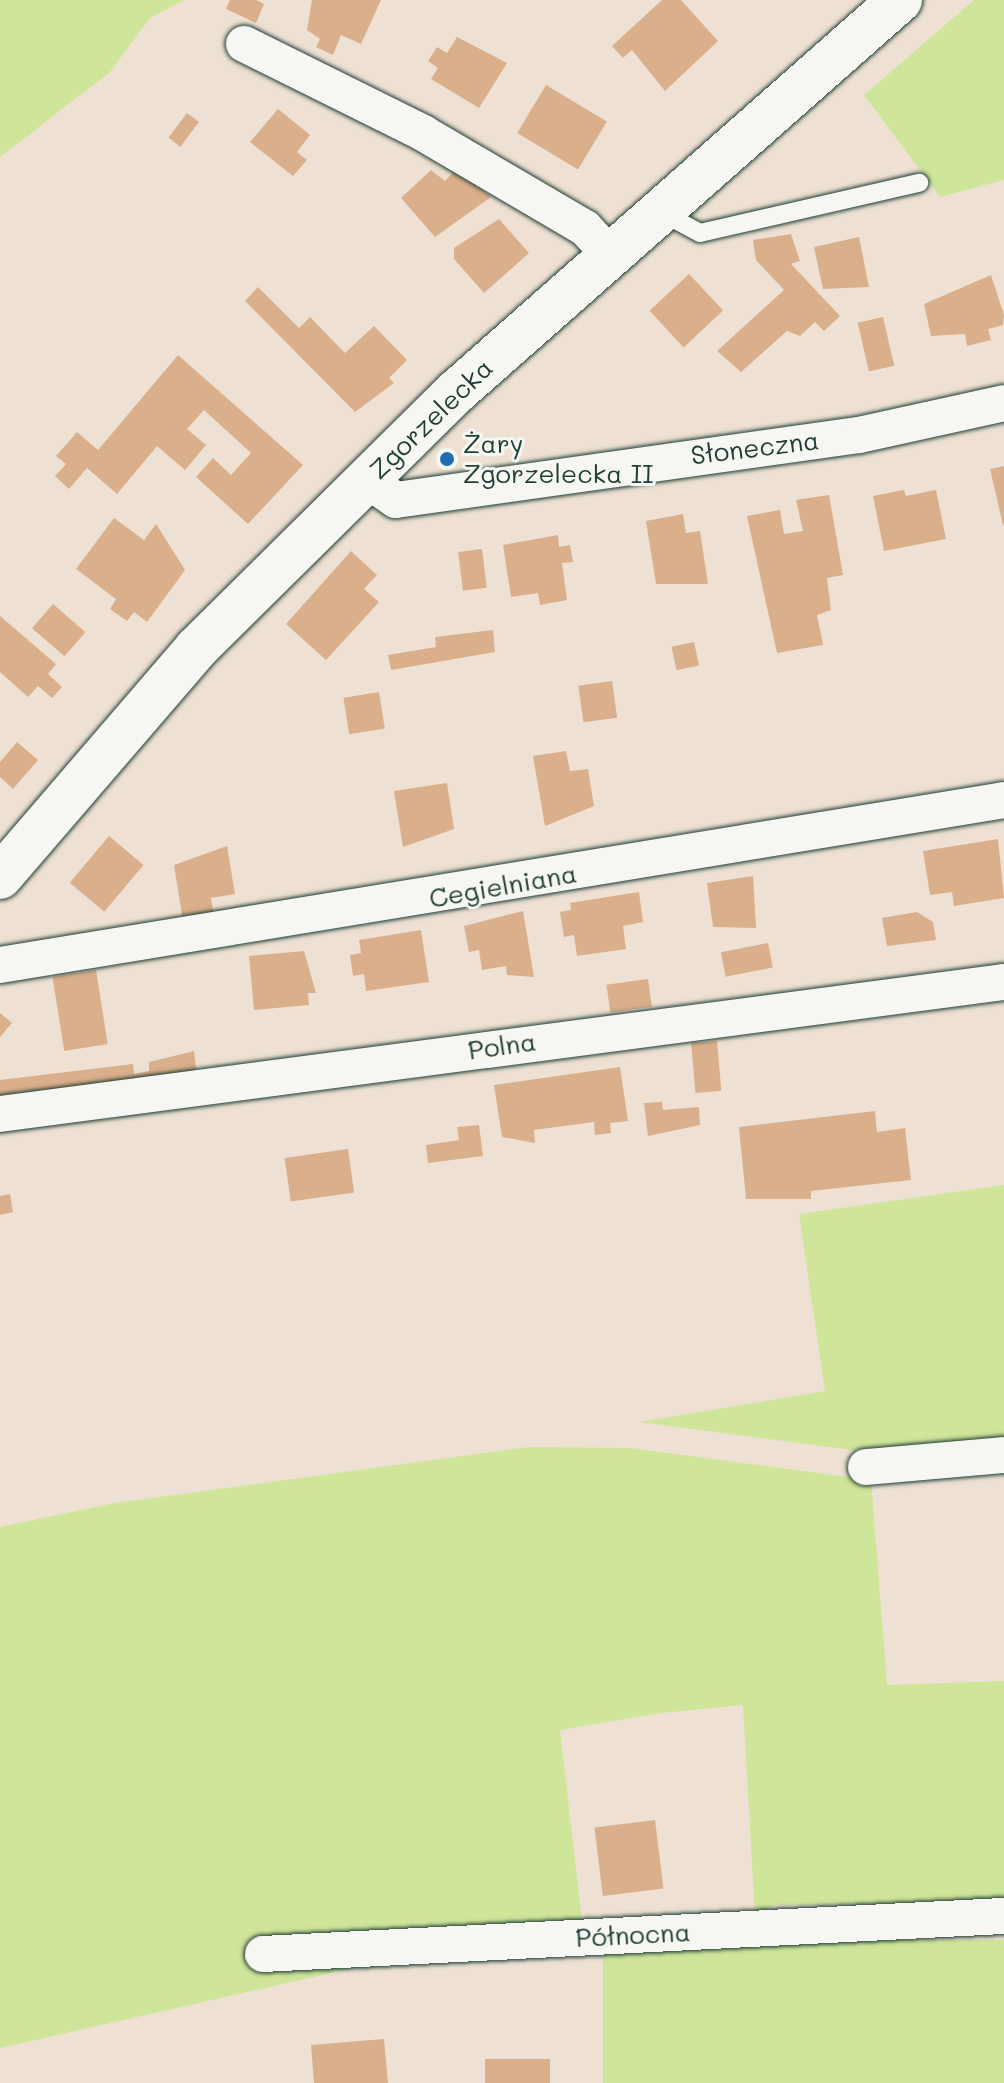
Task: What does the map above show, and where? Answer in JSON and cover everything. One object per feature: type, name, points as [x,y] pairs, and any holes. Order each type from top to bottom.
[{"type":"street","name":"Zgorzelecka","points":[[0,877],[196,649],[367,480],[610,255],[900,0]]},
{"type":"street","points":[[244,44],[423,133],[585,228],[610,255]]},
{"type":"street","name":"Słoneczna","points":[[367,480],[396,500],[859,435],[1004,403]]},
{"type":"street","name":"Cegielniana","points":[[0,965],[1004,800]]},
{"type":"street","name":"Polna","points":[[0,1114],[1004,982]]},
{"type":"street","points":[[866,1467],[1004,1455]]},
{"type":"street","name":"Północna","points":[[263,1954],[1004,1916]]},
{"type":"lane","points":[[661,212],[700,233],[919,183]]},
{"type":"green space","points":[[0,0],[184,0],[150,18],[110,72],[0,157]]},
{"type":"green space","points":[[974,0],[1004,0],[1004,180],[940,197],[864,95]]},
{"type":"green space","points":[[1004,1185],[1004,1445],[852,1450],[639,1422],[825,1391],[799,1214]]},
{"type":"green space","points":[[529,1447],[630,1448],[871,1480],[887,1685],[1004,1681],[1004,1903],[775,1905],[755,1916],[743,1705],[662,1713],[560,1730],[583,1930],[402,1957],[0,2048],[0,1527],[115,1503]]},
{"type":"green space","points":[[603,1940],[1004,1940],[1004,2083],[603,2083]]},
{"type":"building","points":[[230,0],[256,0],[264,4],[256,23],[226,9]]},
{"type":"building","points":[[312,0],[381,0],[361,44],[341,35],[333,55],[316,47],[320,39],[307,30]]},
{"type":"building","points":[[662,0],[681,0],[718,41],[665,91],[632,50],[623,58],[612,46]]},
{"type":"building","points":[[457,37],[507,63],[479,108],[431,79],[438,68],[428,61],[437,47],[447,53]]},
{"type":"building","points":[[546,85],[607,122],[578,170],[517,133]]},
{"type":"building","points":[[278,109],[310,135],[297,152],[307,160],[293,176],[250,142]]},
{"type":"building","points":[[187,113],[199,122],[180,147],[168,138]]},
{"type":"building","points":[[431,170],[445,181],[455,170],[491,197],[435,237],[401,198]]},
{"type":"building","points":[[499,219],[529,253],[484,293],[454,259],[454,248]]},
{"type":"building","points":[[791,234],[800,261],[791,264],[840,316],[824,331],[815,322],[800,336],[787,331],[741,372],[717,351],[784,290],[756,260],[753,240]]},
{"type":"building","points":[[859,237],[869,287],[823,289],[814,247]]},
{"type":"building","points":[[689,274],[723,311],[684,347],[650,311]]},
{"type":"building","points":[[991,275],[1004,315],[1003,325],[988,329],[991,340],[967,346],[965,334],[931,336],[924,304]]},
{"type":"building","points":[[258,287],[299,328],[310,317],[345,353],[374,326],[407,360],[389,378],[394,383],[355,412],[245,301]]},
{"type":"building","points":[[883,317],[894,366],[869,372],[858,323]]},
{"type":"building","points":[[178,355],[303,465],[248,524],[196,477],[213,458],[231,475],[251,453],[204,410],[187,429],[206,445],[185,470],[157,446],[117,494],[87,468],[69,489],[55,476],[66,464],[56,456],[77,432],[98,450]]},
{"type":"building","points":[[1004,466],[1004,525],[1003,525],[990,469]]},
{"type":"building","points":[[904,490],[906,496],[936,490],[946,539],[884,551],[873,496]]},
{"type":"building","points":[[829,495],[843,575],[827,578],[831,610],[817,615],[823,645],[777,653],[747,516],[780,510],[784,534],[803,531],[796,500]]},
{"type":"building","points":[[683,514],[686,533],[700,531],[708,584],[656,584],[646,521]]},
{"type":"building","points":[[114,518],[144,540],[156,524],[185,570],[147,622],[134,612],[127,621],[110,609],[116,599],[76,569]]},
{"type":"building","points":[[558,535],[559,547],[570,545],[573,562],[562,563],[567,600],[540,605],[538,593],[511,597],[503,545]]},
{"type":"building","points":[[482,549],[487,588],[463,591],[458,552]]},
{"type":"building","points":[[351,551],[377,575],[364,589],[379,602],[326,660],[286,624]]},
{"type":"building","points":[[53,604],[85,632],[64,656],[32,628]]},
{"type":"building","points":[[0,616],[56,664],[48,674],[62,687],[52,698],[38,686],[28,697],[0,672]]},
{"type":"building","points":[[493,630],[495,652],[391,670],[388,655],[436,647],[435,637]]},
{"type":"building","points":[[694,642],[699,665],[676,670],[672,647]]},
{"type":"building","points":[[612,681],[617,718],[583,722],[578,686]]},
{"type":"building","points":[[379,692],[385,729],[349,734],[343,698]]},
{"type":"building","points":[[17,742],[38,760],[13,789],[0,777],[0,762]]},
{"type":"building","points":[[566,751],[570,771],[588,769],[594,806],[545,826],[533,756]]},
{"type":"building","points":[[447,783],[454,829],[403,847],[394,791]]},
{"type":"building","points":[[109,836],[143,865],[104,912],[70,883]]},
{"type":"building","points":[[998,839],[1004,898],[954,906],[952,892],[930,895],[923,851]]},
{"type":"building","points":[[227,846],[235,894],[211,898],[214,916],[183,921],[174,865]]},
{"type":"building","points":[[753,876],[756,928],[713,927],[707,883]]},
{"type":"building","points":[[639,892],[643,922],[623,926],[626,949],[577,956],[574,935],[564,937],[560,912],[571,910],[570,903]]},
{"type":"building","points":[[523,911],[534,977],[507,975],[506,966],[482,970],[479,950],[469,952],[464,926]]},
{"type":"building","points":[[917,912],[933,922],[936,940],[887,946],[882,918]]},
{"type":"building","points":[[421,930],[429,982],[366,991],[364,974],[353,976],[350,955],[361,953],[359,940]]},
{"type":"building","points":[[768,943],[773,968],[726,977],[721,952]]},
{"type":"building","points":[[304,951],[316,993],[308,993],[309,1005],[254,1010],[249,956]]},
{"type":"building","points":[[96,970],[108,1044],[64,1051],[53,977]]},
{"type":"building","points":[[648,979],[652,1007],[610,1013],[606,985]]},
{"type":"building","points":[[0,1013],[12,1023],[0,1037]]},
{"type":"building","points":[[717,1041],[721,1091],[695,1093],[691,1043]]},
{"type":"building","points":[[194,1051],[197,1075],[0,1100],[0,1080],[133,1064],[134,1074],[149,1071],[149,1062]]},
{"type":"building","points":[[620,1067],[628,1121],[610,1123],[611,1133],[595,1135],[594,1122],[534,1130],[535,1143],[502,1137],[494,1085]]},
{"type":"building","points":[[662,1102],[663,1110],[699,1107],[700,1125],[648,1136],[644,1103]]},
{"type":"building","points":[[875,1111],[877,1132],[905,1128],[911,1180],[811,1191],[811,1199],[746,1199],[739,1127]]},
{"type":"building","points":[[479,1125],[483,1156],[428,1163],[426,1145],[459,1140],[457,1127]]},
{"type":"building","points":[[348,1149],[354,1193],[291,1201],[285,1158]]},
{"type":"building","points":[[10,1194],[13,1212],[0,1215],[0,1196]]},
{"type":"building","points":[[655,1820],[663,1888],[603,1896],[594,1827]]},
{"type":"building","points":[[384,2039],[388,2083],[314,2083],[311,2045]]},
{"type":"building","points":[[485,2059],[550,2059],[550,2083],[485,2083]]},
{"type":"place","name":"Żary Zgorzelecka II","points":[[447,459]]}]
